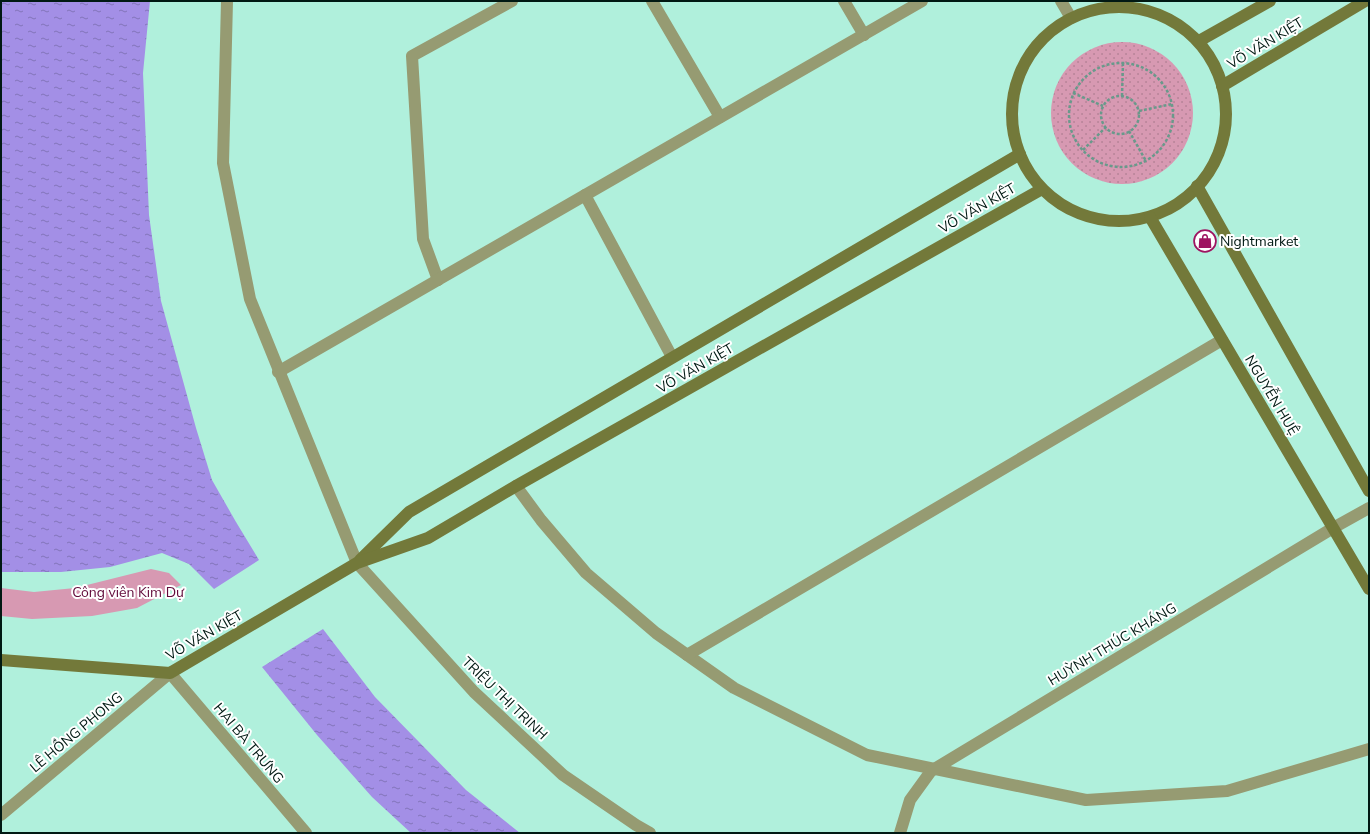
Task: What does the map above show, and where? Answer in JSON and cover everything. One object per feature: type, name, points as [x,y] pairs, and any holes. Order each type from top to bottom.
[{"type":"street","name":"TRIỆU THỊ TRINH","points":[[227,1],[223,164],[250,299],[278,372],[357,563],[474,692],[563,775],[650,833]]},
{"type":"street","points":[[438,280],[423,239],[412,56],[512,1]]},
{"type":"street","points":[[652,1],[720,117]]},
{"type":"street","points":[[844,1],[864,35]]},
{"type":"street","points":[[278,372],[922,1]]},
{"type":"street","points":[[1061,1],[1070,18]]},
{"type":"street","points":[[1199,41],[1270,1]]},
{"type":"street","name":"VÕ VĂN KIỆT","points":[[1222,86],[1365,1]]},
{"type":"street","points":[[1104,8],[1139,8],[1172,20],[1199,41],[1218,71],[1227,104],[1224,139],[1210,172],[1186,199],[1150,217],[1118,222],[1082,215],[1050,197],[1026,170],[1013,136],[1012,100],[1022,66],[1042,38],[1070,18],[1104,8]]},
{"type":"street","name":"VÕ VĂN KIỆT","points":[[357,563],[409,512],[1020,154]]},
{"type":"street","points":[[1197,186],[1369,491]]},
{"type":"street","name":"VÕ VĂN KIỆT","points":[[1,660],[170,673],[357,563],[428,538],[516,486],[1042,188]]},
{"type":"street","points":[[584,195],[672,358]]},
{"type":"street","name":"NGUYỄN HUỆ","points":[[1150,217],[1369,589]]},
{"type":"street","points":[[687,655],[1222,340]]},
{"type":"street","points":[[516,486],[586,573],[656,633],[734,688],[867,755],[1086,800],[1227,791],[1369,749]]},
{"type":"street","name":"HUỲNH THÚC KHÁNG","points":[[900,833],[910,800],[931,771],[1333,528],[1369,508]]},
{"type":"street","name":"LÊ HỒNG PHONG","points":[[1,815],[170,673]]},
{"type":"street","name":"HAI BÀ TRƯNG","points":[[170,673],[306,833]]},
{"type":"path","points":[[1119,62],[1123,63],[1136,64],[1163,82],[1171,97],[1174,113],[1170,135],[1165,145],[1154,157],[1139,165],[1123,168],[1104,165],[1088,156],[1076,143],[1069,126],[1068,108],[1074,90],[1085,76],[1101,66],[1119,62]]},
{"type":"path","points":[[1122,96],[1123,63]]},
{"type":"path","points":[[1073,93],[1103,106]]},
{"type":"path","points":[[1115,96],[1122,96],[1133,100],[1137,105],[1139,111],[1138,122],[1129,131],[1124,133],[1111,132],[1106,128],[1101,116],[1103,106],[1109,99],[1115,96]]},
{"type":"path","points":[[1139,111],[1172,104]]},
{"type":"path","points":[[1083,150],[1106,128]]},
{"type":"path","points":[[1129,131],[1146,160]]},
{"type":"green space","points":[[1122,42],[1143,45],[1167,58],[1177,68],[1190,92],[1193,113],[1190,134],[1177,158],[1167,168],[1143,181],[1122,184],[1101,181],[1077,168],[1067,158],[1054,134],[1051,113],[1054,92],[1067,68],[1077,58],[1101,45]]},
{"type":"green space","name":"Công viên Kim Dự","points":[[151,569],[169,573],[181,585],[137,608],[92,616],[32,619],[1,616],[1,588],[34,592],[75,588]]},
{"type":"water","points":[[1,1],[150,1],[143,73],[149,215],[161,301],[212,480],[259,560],[214,589],[189,564],[162,553],[110,567],[61,572],[1,572]]},
{"type":"water","points":[[323,629],[375,697],[466,790],[520,833],[411,833],[372,797],[317,735],[262,667]]},
{"type":"place","name":"Nightmarket","points":[[1205,241]]}]
